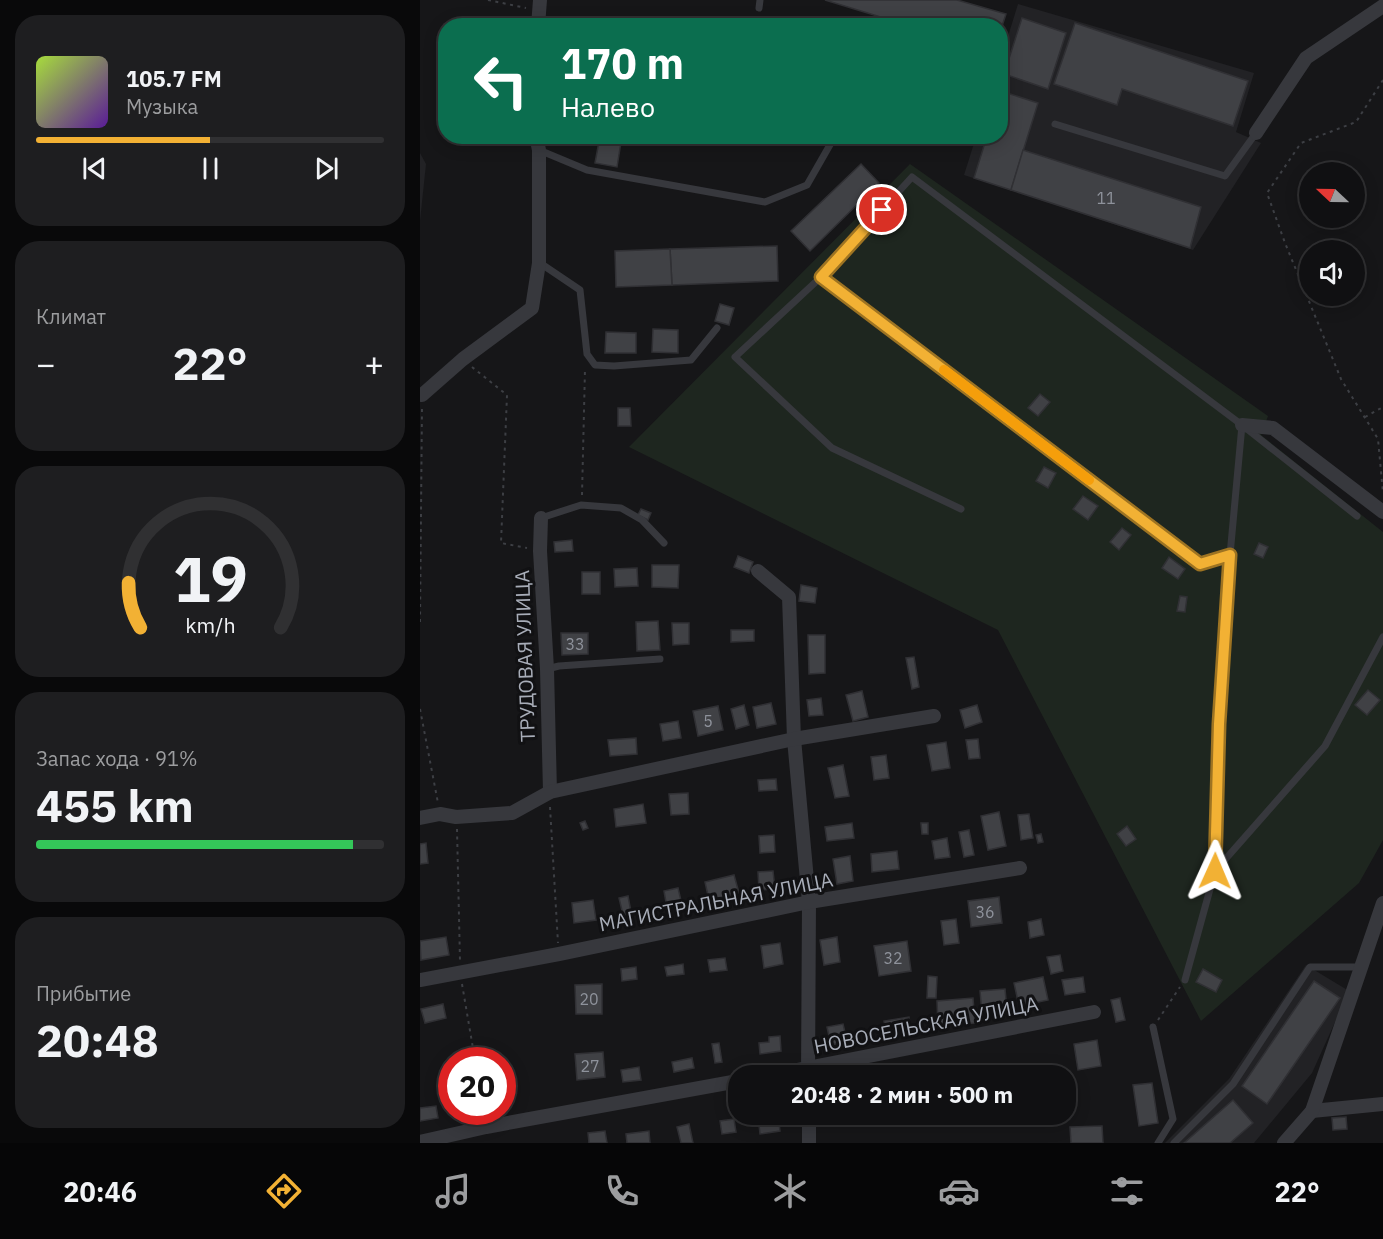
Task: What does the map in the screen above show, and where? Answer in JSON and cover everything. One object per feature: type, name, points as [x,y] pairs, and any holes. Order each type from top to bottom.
[{"type":"street","points":[[1256,133],[1306,58],[1383,6]]},
{"type":"street","points":[[422,394],[463,359],[532,308],[539,263],[538,144]]},
{"type":"street","points":[[1242,425],[1273,428],[1383,512]]},
{"type":"street","name":"ТРУДОВАЯ УЛИЦА","points":[[541,518],[540,551],[547,669],[550,792]]},
{"type":"street","points":[[758,572],[789,597],[794,739],[809,902],[808,1065]]},
{"type":"street","points":[[420,818],[440,814],[456,817],[512,813],[550,792],[794,739],[934,716]]},
{"type":"street","name":"МАГИСТРАЛЬНАЯ УЛИЦА","points":[[420,980],[559,954],[809,902],[1020,868]]},
{"type":"street","points":[[1284,1143],[1312,1111],[1383,903]]},
{"type":"street","name":"НОВОСЕЛЬСКАЯ УЛИЦА","points":[[841,1065],[1094,1012]]},
{"type":"street","points":[[420,1142],[486,1127],[728,1083]]},
{"type":"street","points":[[1312,1111],[1383,1104]]},
{"type":"street","points":[[809,1125],[809,1143]]},
{"type":"lane","points":[[1056,124],[1225,176],[1256,133]]},
{"type":"lane","points":[[540,144],[587,170],[765,202],[807,185],[830,144]]},
{"type":"lane","points":[[961,509],[832,448],[735,357],[821,277],[912,177],[1242,425],[1357,516]]},
{"type":"lane","points":[[539,263],[580,290],[587,354],[595,365],[614,366],[691,360],[717,327]]},
{"type":"lane","points":[[821,277],[1200,564],[1230,555]]},
{"type":"lane","points":[[1185,980],[1215,871],[1219,724],[1230,555],[1242,425]]},
{"type":"lane","points":[[541,518],[581,505],[621,508],[642,520],[664,543]]},
{"type":"lane","points":[[1215,871],[1325,746],[1383,637]]},
{"type":"lane","points":[[547,669],[559,666],[660,659]]},
{"type":"lane","points":[[1174,1143],[1233,1084],[1310,967],[1362,967]]},
{"type":"lane","points":[[1153,1027],[1173,1119],[1158,1143]]},
{"type":"path","points":[[488,0],[539,5]]},
{"type":"path","points":[[1383,80],[1356,122],[1301,143],[1267,193],[1341,379],[1378,439],[1383,493]]},
{"type":"path","points":[[581,505],[584,376],[587,354]]},
{"type":"path","points":[[463,359],[507,396],[501,543],[540,551]]},
{"type":"path","points":[[420,622],[422,394]]},
{"type":"path","points":[[1365,417],[1383,407]]},
{"type":"path","points":[[420,709],[440,814]]},
{"type":"path","points":[[550,792],[559,954]]},
{"type":"path","points":[[456,817],[460,973],[473,1047]]},
{"type":"path","points":[[1153,1027],[1185,980]]},
{"type":"shaded area","points":[[1018,4],[1254,73],[1236,132],[1261,143],[1193,250],[964,175],[974,144],[1008,144],[1008,36]]},
{"type":"shaded area","points":[[420,153],[426,164],[420,221]]},
{"type":"shaded area","points":[[910,164],[1268,416],[1261,435],[1383,532],[1383,840],[1359,883],[1201,1021],[998,630],[629,447]]},
{"type":"shaded area","points":[[1306,965],[1349,991],[1312,1073],[1254,1143],[1165,1143],[1229,1079]]},
{"type":"building","points":[[825,0],[957,0],[1006,14],[1005,18],[884,18]]},
{"type":"building","points":[[1022,18],[1066,33],[1048,89],[1008,75],[1008,62]]},
{"type":"building","points":[[1075,23],[1248,81],[1233,126],[1122,89],[1117,105],[1054,84]]},
{"type":"building","points":[[1008,93],[1038,103],[1011,190],[974,178],[985,144],[1008,144]]},
{"type":"building","points":[[599,144],[621,144],[617,167],[595,163]]},
{"type":"building","points":[[1023,150],[1201,207],[1190,248],[1011,190]]},
{"type":"building","points":[[861,164],[879,183],[810,251],[791,231]]},
{"type":"building","points":[[777,246],[778,281],[672,285],[670,249]]},
{"type":"building","points":[[670,249],[672,285],[616,287],[615,251]]},
{"type":"building","points":[[720,304],[734,308],[729,325],[715,321]]},
{"type":"building","points":[[653,329],[678,330],[678,353],[652,352]]},
{"type":"building","points":[[606,332],[636,333],[636,353],[605,353]]},
{"type":"building","points":[[1040,394],[1050,402],[1038,416],[1028,408]]},
{"type":"building","points":[[618,408],[630,408],[631,426],[618,426]]},
{"type":"building","points":[[1044,467],[1056,473],[1048,488],[1036,481]]},
{"type":"building","points":[[1083,496],[1098,506],[1088,520],[1073,509]]},
{"type":"building","points":[[641,509],[651,513],[648,520],[638,515]]},
{"type":"building","points":[[1122,528],[1131,535],[1119,550],[1110,542]]},
{"type":"building","points":[[572,540],[573,551],[555,552],[554,542]]},
{"type":"building","points":[[1259,543],[1268,547],[1263,558],[1254,554]]},
{"type":"building","points":[[738,556],[753,562],[749,573],[734,567]]},
{"type":"building","points":[[1169,557],[1185,569],[1178,579],[1162,568]]},
{"type":"building","points":[[652,565],[679,565],[678,588],[652,587]]},
{"type":"building","points":[[637,568],[638,586],[615,587],[614,569]]},
{"type":"building","points":[[582,572],[600,572],[600,594],[582,594]]},
{"type":"building","points":[[801,585],[817,588],[815,603],[799,601]]},
{"type":"building","points":[[1180,596],[1187,597],[1185,612],[1177,611]]},
{"type":"building","points":[[658,621],[660,650],[637,651],[636,622]]},
{"type":"building","points":[[672,623],[689,623],[689,644],[673,645]]},
{"type":"building","points":[[731,630],[754,630],[754,641],[731,642]]},
{"type":"building","points":[[561,633],[588,633],[588,654],[562,655]]},
{"type":"building","points":[[808,635],[825,635],[825,673],[809,674]]},
{"type":"building","points":[[914,657],[919,687],[912,689],[906,658]]},
{"type":"building","points":[[1368,690],[1380,700],[1367,715],[1355,705]]},
{"type":"building","points":[[862,691],[868,717],[853,721],[846,695]]},
{"type":"building","points":[[821,698],[823,715],[809,716],[807,700]]},
{"type":"building","points":[[771,703],[776,724],[757,728],[753,707]]},
{"type":"building","points":[[744,705],[749,725],[736,729],[731,709]]},
{"type":"building","points":[[977,705],[982,722],[965,728],[960,710]]},
{"type":"building","points":[[718,706],[723,730],[698,736],[693,711]]},
{"type":"building","points":[[678,721],[681,738],[663,741],[660,724]]},
{"type":"building","points":[[636,738],[637,754],[610,756],[608,740]]},
{"type":"building","points":[[978,739],[980,758],[969,759],[966,740]]},
{"type":"building","points":[[946,742],[950,768],[932,771],[927,745]]},
{"type":"building","points":[[886,755],[889,778],[874,780],[871,757]]},
{"type":"building","points":[[843,765],[849,796],[835,798],[828,768]]},
{"type":"building","points":[[776,779],[777,790],[759,791],[758,780]]},
{"type":"building","points":[[688,793],[689,814],[671,815],[669,794]]},
{"type":"building","points":[[643,804],[646,823],[616,827],[614,809]]},
{"type":"building","points":[[999,812],[1006,846],[988,850],[981,816]]},
{"type":"building","points":[[1029,814],[1033,838],[1021,840],[1018,815]]},
{"type":"building","points":[[585,821],[588,828],[583,830],[580,823]]},
{"type":"building","points":[[852,823],[854,838],[827,841],[825,827]]},
{"type":"building","points":[[921,823],[928,823],[928,834],[922,834]]},
{"type":"building","points":[[1127,826],[1136,839],[1126,846],[1117,834]]},
{"type":"building","points":[[969,830],[974,855],[964,857],[959,832]]},
{"type":"building","points":[[1041,834],[1043,842],[1038,843],[1036,835]]},
{"type":"building","points":[[774,835],[775,852],[760,853],[759,836]]},
{"type":"building","points":[[947,838],[950,857],[935,859],[932,841]]},
{"type":"building","points":[[426,843],[428,863],[420,864],[420,844]]},
{"type":"building","points":[[897,851],[899,869],[872,872],[871,854]]},
{"type":"building","points":[[850,856],[853,881],[837,884],[833,859]]},
{"type":"building","points":[[773,871],[775,889],[759,890],[758,872]]},
{"type":"building","points":[[734,875],[739,893],[709,900],[705,882]]},
{"type":"building","points":[[678,888],[682,905],[667,908],[664,891]]},
{"type":"building","points":[[628,896],[632,917],[624,919],[619,898]]},
{"type":"building","points":[[999,897],[1002,923],[971,927],[968,901]]},
{"type":"building","points":[[593,900],[596,920],[574,923],[572,903]]},
{"type":"building","points":[[956,919],[959,943],[944,945],[941,921]]},
{"type":"building","points":[[1041,919],[1044,935],[1030,938],[1028,922]]},
{"type":"building","points":[[446,937],[449,955],[421,960],[420,941]]},
{"type":"building","points":[[837,937],[840,962],[824,965],[820,940]]},
{"type":"building","points":[[907,941],[911,971],[879,976],[874,946]]},
{"type":"building","points":[[780,943],[783,964],[764,968],[761,946]]},
{"type":"building","points":[[1060,955],[1063,971],[1051,974],[1047,957]]},
{"type":"building","points":[[725,958],[727,970],[710,972],[708,960]]},
{"type":"building","points":[[683,964],[684,974],[667,976],[665,967]]},
{"type":"building","points":[[636,967],[637,979],[622,981],[621,969]]},
{"type":"building","points":[[1203,969],[1222,980],[1216,992],[1196,982]]},
{"type":"building","points":[[928,976],[937,977],[936,998],[927,998]]},
{"type":"building","points":[[1043,977],[1048,1000],[1019,1006],[1014,983]]},
{"type":"building","points":[[1083,977],[1085,992],[1065,995],[1062,980]]},
{"type":"building","points":[[1314,981],[1340,998],[1267,1104],[1242,1086]]},
{"type":"building","points":[[602,984],[602,1014],[576,1014],[575,985]]},
{"type":"building","points":[[1005,989],[1007,1010],[982,1013],[980,991]]},
{"type":"building","points":[[973,998],[975,1023],[938,1025],[937,1001]]},
{"type":"building","points":[[1120,998],[1125,1020],[1116,1022],[1111,1000]]},
{"type":"building","points":[[443,1004],[446,1018],[425,1023],[421,1009]]},
{"type":"building","points":[[909,1017],[911,1030],[887,1035],[884,1021]]},
{"type":"building","points":[[843,1024],[847,1041],[831,1045],[827,1027]]},
{"type":"building","points":[[780,1036],[781,1051],[760,1054],[759,1043],[769,1042],[769,1037]]},
{"type":"building","points":[[1097,1040],[1101,1066],[1078,1070],[1074,1044]]},
{"type":"building","points":[[719,1043],[722,1062],[715,1063],[712,1044]]},
{"type":"building","points":[[603,1052],[605,1077],[577,1080],[575,1054]]},
{"type":"building","points":[[692,1058],[694,1068],[674,1072],[672,1062]]},
{"type":"building","points":[[639,1067],[641,1080],[623,1082],[621,1070]]},
{"type":"building","points":[[1152,1083],[1158,1123],[1139,1126],[1133,1085]]},
{"type":"building","points":[[1233,1100],[1253,1123],[1230,1143],[1184,1143]]},
{"type":"building","points":[[436,1106],[438,1118],[420,1121],[420,1108]]},
{"type":"building","points":[[1346,1117],[1347,1129],[1333,1130],[1332,1118]]},
{"type":"building","points":[[728,1120],[728,1125],[735,1125],[736,1132],[722,1134],[720,1121]]},
{"type":"building","points":[[689,1124],[693,1143],[681,1143],[677,1127]]},
{"type":"building","points":[[759,1125],[779,1125],[780,1131],[760,1134]]},
{"type":"building","points":[[1102,1126],[1103,1143],[1071,1143],[1070,1127]]},
{"type":"building","points":[[605,1131],[607,1143],[589,1143],[588,1133]]},
{"type":"building","points":[[649,1131],[650,1143],[627,1143],[626,1134]]},
{"type":"slow traffic","points":[[944,370],[1089,480]]},
{"type":"route","points":[[882,210],[821,277],[1200,564],[1230,555],[1219,724],[1215,871]]}]
